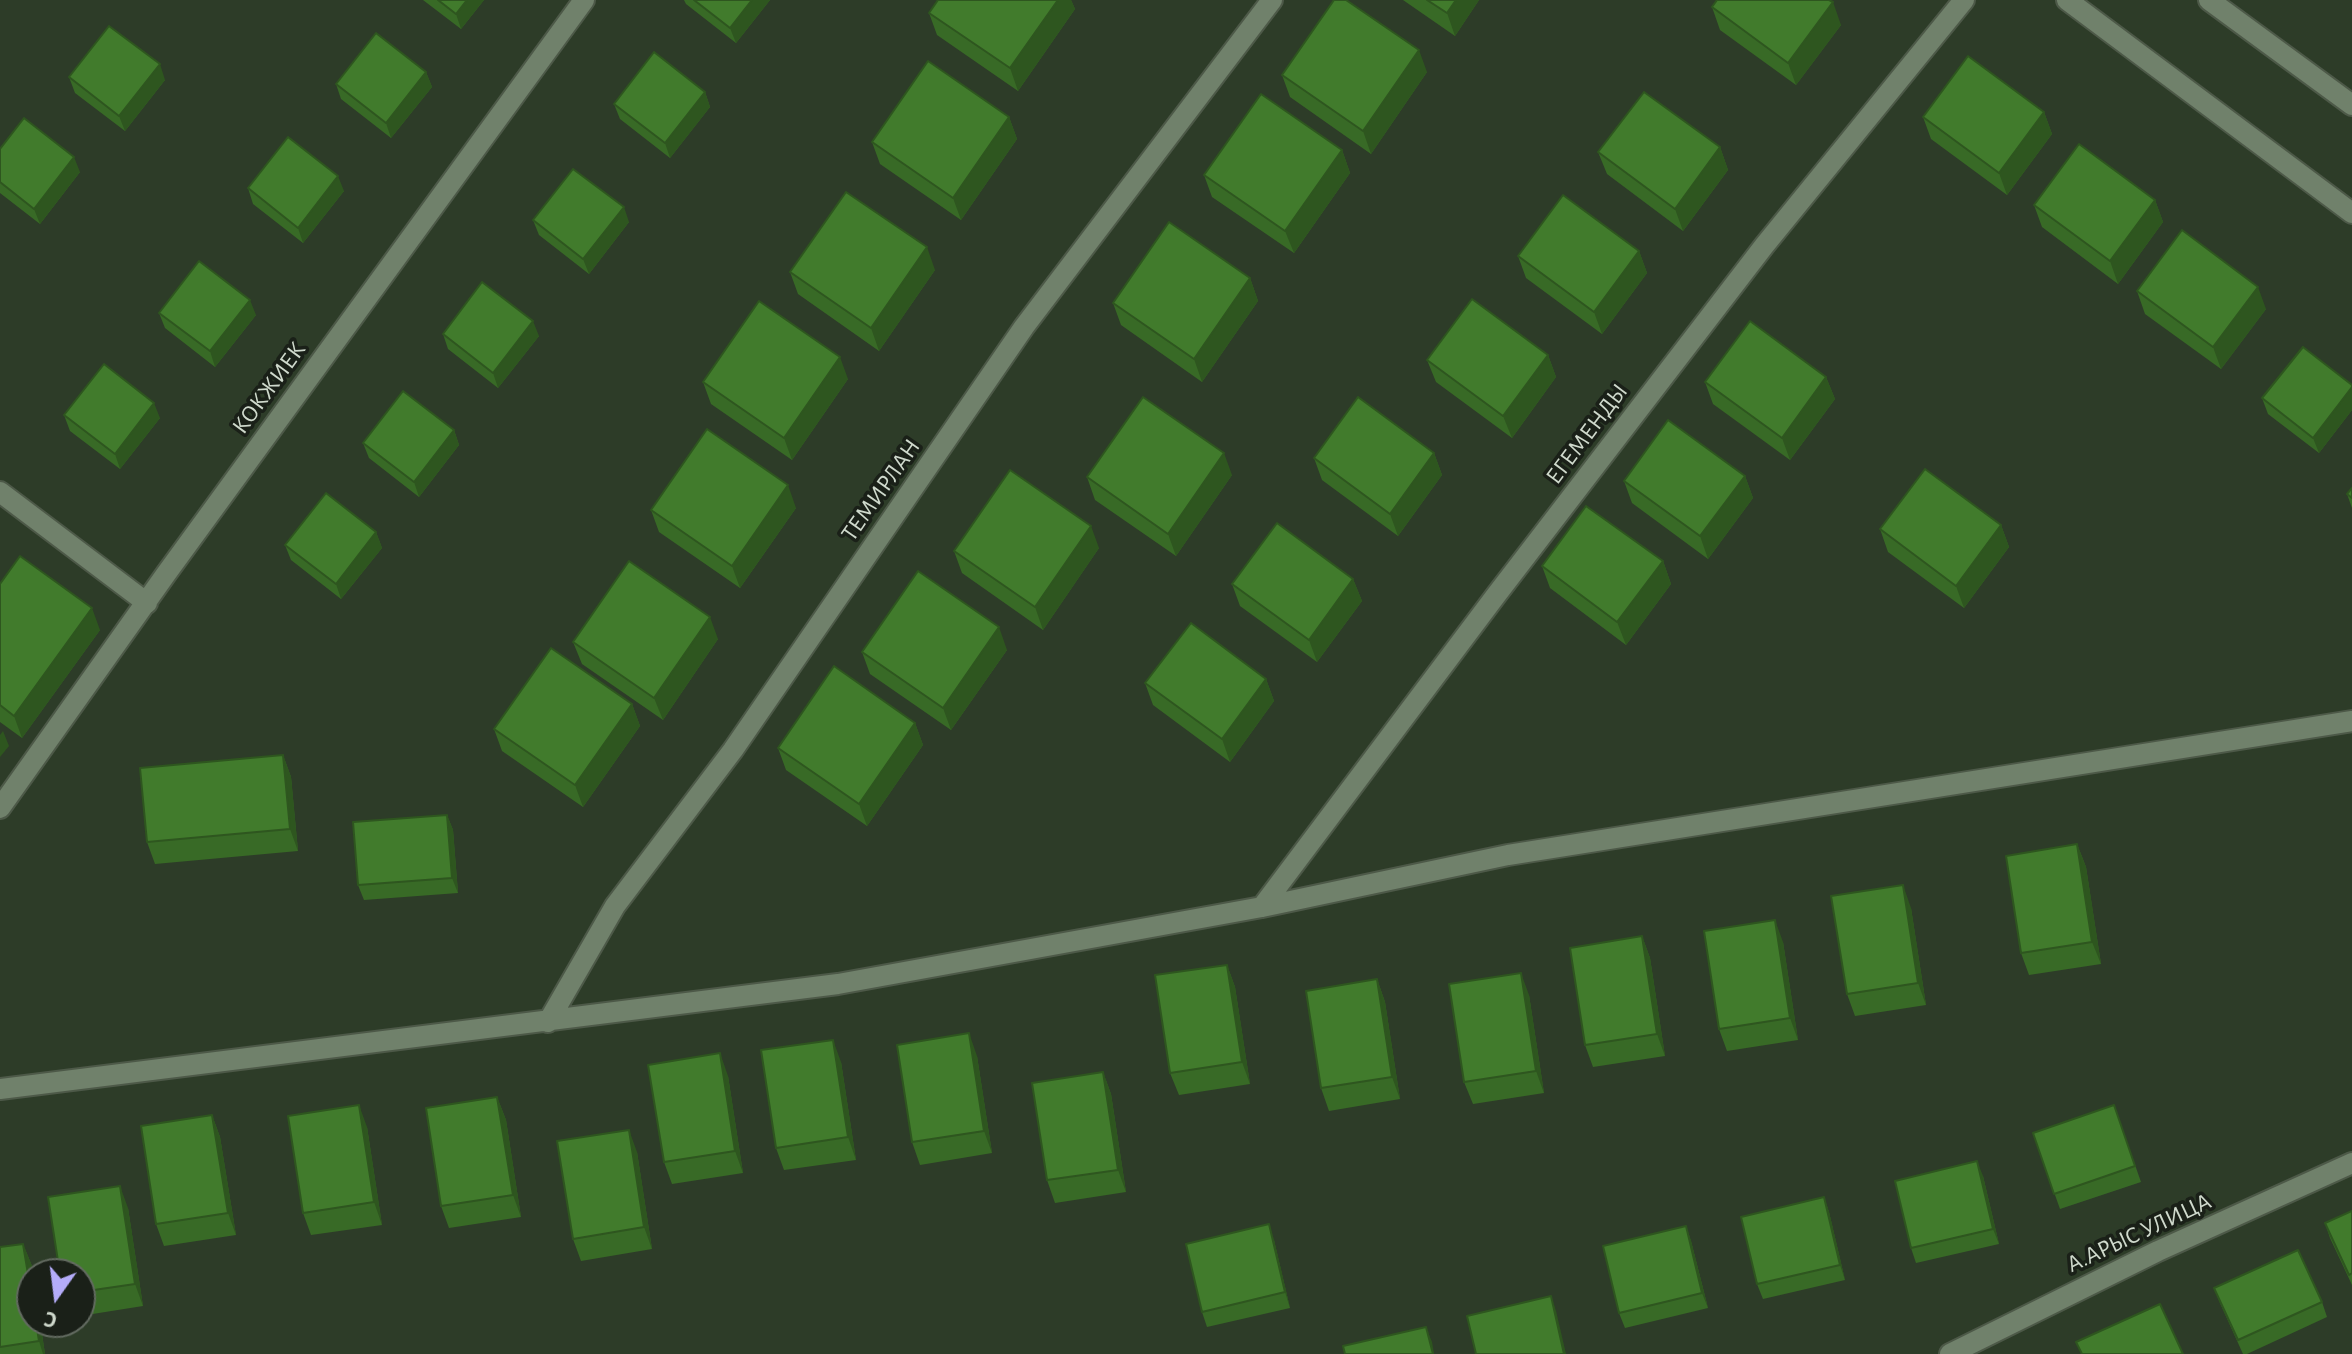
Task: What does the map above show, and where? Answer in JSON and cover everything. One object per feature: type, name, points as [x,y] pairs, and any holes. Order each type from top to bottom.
[{"type":"street","name":"КОКЖИЕК","points":[[0,808],[584,0]]},
{"type":"street","name":"ТЕМИРЛАН","points":[[548,1022],[615,906],[733,750],[1024,327],[1272,0]]},
{"type":"street","name":"ЕГЕМЕНДЫ","points":[[1262,907],[1764,246],[1964,0]]},
{"type":"street","points":[[2067,0],[2352,213]]},
{"type":"street","points":[[2209,0],[2352,105]]},
{"type":"street","points":[[0,492],[147,603]]},
{"type":"street","points":[[0,1089],[838,984],[1262,907],[1508,855],[2352,721]]},
{"type":"street","name":"А.АРЫС УЛИЦА","points":[[1950,1354],[2158,1251],[2352,1163]]},
{"type":"building","points":[[438,0],[467,0],[456,14]]},
{"type":"building","points":[[694,0],[752,0],[730,28]]},
{"type":"building","points":[[938,0],[1058,0],[1010,68],[929,13]]},
{"type":"building","points":[[1334,0],[1346,0],[1419,50],[1363,131],[1282,75]]},
{"type":"building","points":[[1427,0],[1456,0],[1447,13]]},
{"type":"building","points":[[1717,0],[1833,2],[1788,63],[1712,7]]},
{"type":"building","points":[[109,26],[160,64],[119,116],[69,77]]},
{"type":"building","points":[[376,33],[426,72],[386,123],[336,84]]},
{"type":"building","points":[[654,52],[705,92],[665,143],[614,104]]},
{"type":"building","points":[[1968,56],[2044,112],[1999,173],[1923,117]]},
{"type":"building","points":[[928,61],[1009,117],[953,198],[872,142]]},
{"type":"building","points":[[1644,92],[1720,147],[1675,209],[1598,152]]},
{"type":"building","points":[[1261,94],[1342,150],[1285,231],[1204,175]]},
{"type":"building","points":[[24,118],[74,157],[34,209],[0,182],[0,149]]},
{"type":"building","points":[[288,137],[338,176],[298,228],[248,188]]},
{"type":"building","points":[[2079,144],[2155,200],[2110,261],[2034,205]]},
{"type":"building","points":[[573,169],[624,207],[583,259],[533,220]]},
{"type":"building","points":[[846,192],[927,247],[871,328],[790,272]]},
{"type":"building","points":[[1563,195],[1639,251],[1594,312],[1518,256]]},
{"type":"building","points":[[1169,222],[1250,278],[1194,359],[1113,303]]},
{"type":"building","points":[[2182,230],[2258,287],[2213,347],[2137,291]]},
{"type":"building","points":[[199,261],[250,300],[210,351],[159,313]]},
{"type":"building","points":[[482,282],[533,321],[493,373],[443,334]]},
{"type":"building","points":[[1472,299],[1548,355],[1503,416],[1427,360]]},
{"type":"building","points":[[759,301],[840,357],[784,438],[703,382]]},
{"type":"building","points":[[1750,321],[1826,377],[1782,438],[1705,382]]},
{"type":"building","points":[[2303,347],[2352,385],[2313,438],[2262,398]]},
{"type":"building","points":[[104,364],[154,403],[115,454],[64,415]]},
{"type":"building","points":[[403,391],[454,430],[414,482],[363,443]]},
{"type":"building","points":[[1143,397],[1224,453],[1168,534],[1087,477]]},
{"type":"building","points":[[1358,397],[1434,453],[1390,514],[1314,458]]},
{"type":"building","points":[[1668,420],[1745,476],[1700,536],[1624,481]]},
{"type":"building","points":[[707,429],[788,485],[732,566],[651,510]]},
{"type":"building","points":[[1925,469],[2001,525],[1956,586],[1880,529]]},
{"type":"building","points":[[1010,470],[1091,526],[1035,607],[954,551]]},
{"type":"building","points":[[326,493],[376,532],[336,584],[285,545]]},
{"type":"building","points":[[1586,506],[1663,561],[1617,622],[1542,566]]},
{"type":"building","points":[[1277,523],[1353,579],[1309,640],[1232,584]]},
{"type":"building","points":[[20,556],[92,608],[14,716],[0,705],[0,584]]},
{"type":"building","points":[[629,561],[710,617],[654,698],[573,642]]},
{"type":"building","points":[[918,571],[999,627],[943,708],[862,652]]},
{"type":"building","points":[[1191,623],[1266,679],[1222,739],[1145,683]]},
{"type":"building","points":[[551,648],[632,704],[575,785],[494,729]]},
{"type":"building","points":[[834,666],[915,723],[859,804],[778,748]]},
{"type":"building","points":[[283,755],[290,829],[147,842],[140,768]]},
{"type":"building","points":[[447,815],[452,878],[358,885],[353,822]]},
{"type":"building","points":[[2077,844],[2092,942],[2021,953],[2006,856]]},
{"type":"building","points":[[1903,885],[1918,983],[1847,994],[1831,896]]},
{"type":"building","points":[[1775,920],[1790,1018],[1719,1029],[1704,931]]},
{"type":"building","points":[[1642,936],[1657,1034],[1585,1045],[1570,948]]},
{"type":"building","points":[[1227,965],[1242,1062],[1170,1073],[1155,975]]},
{"type":"building","points":[[1521,973],[1536,1071],[1464,1082],[1449,984]]},
{"type":"building","points":[[1377,979],[1392,1077],[1321,1088],[1306,991]]},
{"type":"building","points":[[969,1033],[984,1131],[912,1142],[897,1045]]},
{"type":"building","points":[[833,1040],[848,1137],[776,1148],[761,1050]]},
{"type":"building","points":[[720,1053],[735,1151],[664,1162],[648,1065]]},
{"type":"building","points":[[1103,1072],[1118,1170],[1047,1180],[1032,1083]]},
{"type":"building","points":[[497,1097],[513,1195],[441,1206],[426,1108]]},
{"type":"building","points":[[359,1105],[374,1202],[303,1213],[288,1116]]},
{"type":"building","points":[[2114,1105],[2135,1166],[2054,1194],[2033,1133]]},
{"type":"building","points":[[212,1115],[228,1213],[156,1224],[141,1126]]},
{"type":"building","points":[[629,1130],[644,1227],[573,1239],[557,1141]]},
{"type":"building","points":[[1977,1161],[1993,1229],[1911,1248],[1895,1181]]},
{"type":"building","points":[[120,1186],[135,1284],[96,1290],[96,1258],[58,1258],[48,1197]]},
{"type":"building","points":[[1824,1197],[1840,1265],[1757,1284],[1741,1217]]},
{"type":"building","points":[[2352,1211],[2352,1273],[2349,1275],[2325,1223]]},
{"type":"building","points":[[1269,1224],[1285,1292],[1202,1312],[1186,1244]]},
{"type":"building","points":[[1686,1226],[1702,1293],[1619,1313],[1603,1246]]},
{"type":"building","points":[[23,1244],[25,1258],[16,1258],[16,1338],[39,1338],[39,1341],[0,1347],[0,1247]]},
{"type":"building","points":[[2298,1250],[2322,1302],[2238,1340],[2214,1288]]},
{"type":"building","points":[[1551,1296],[1564,1354],[1476,1354],[1467,1316]]},
{"type":"building","points":[[2160,1304],[2183,1354],[2082,1354],[2076,1342]]},
{"type":"building","points":[[1426,1327],[1433,1354],[1345,1354],[1343,1346]]}]
